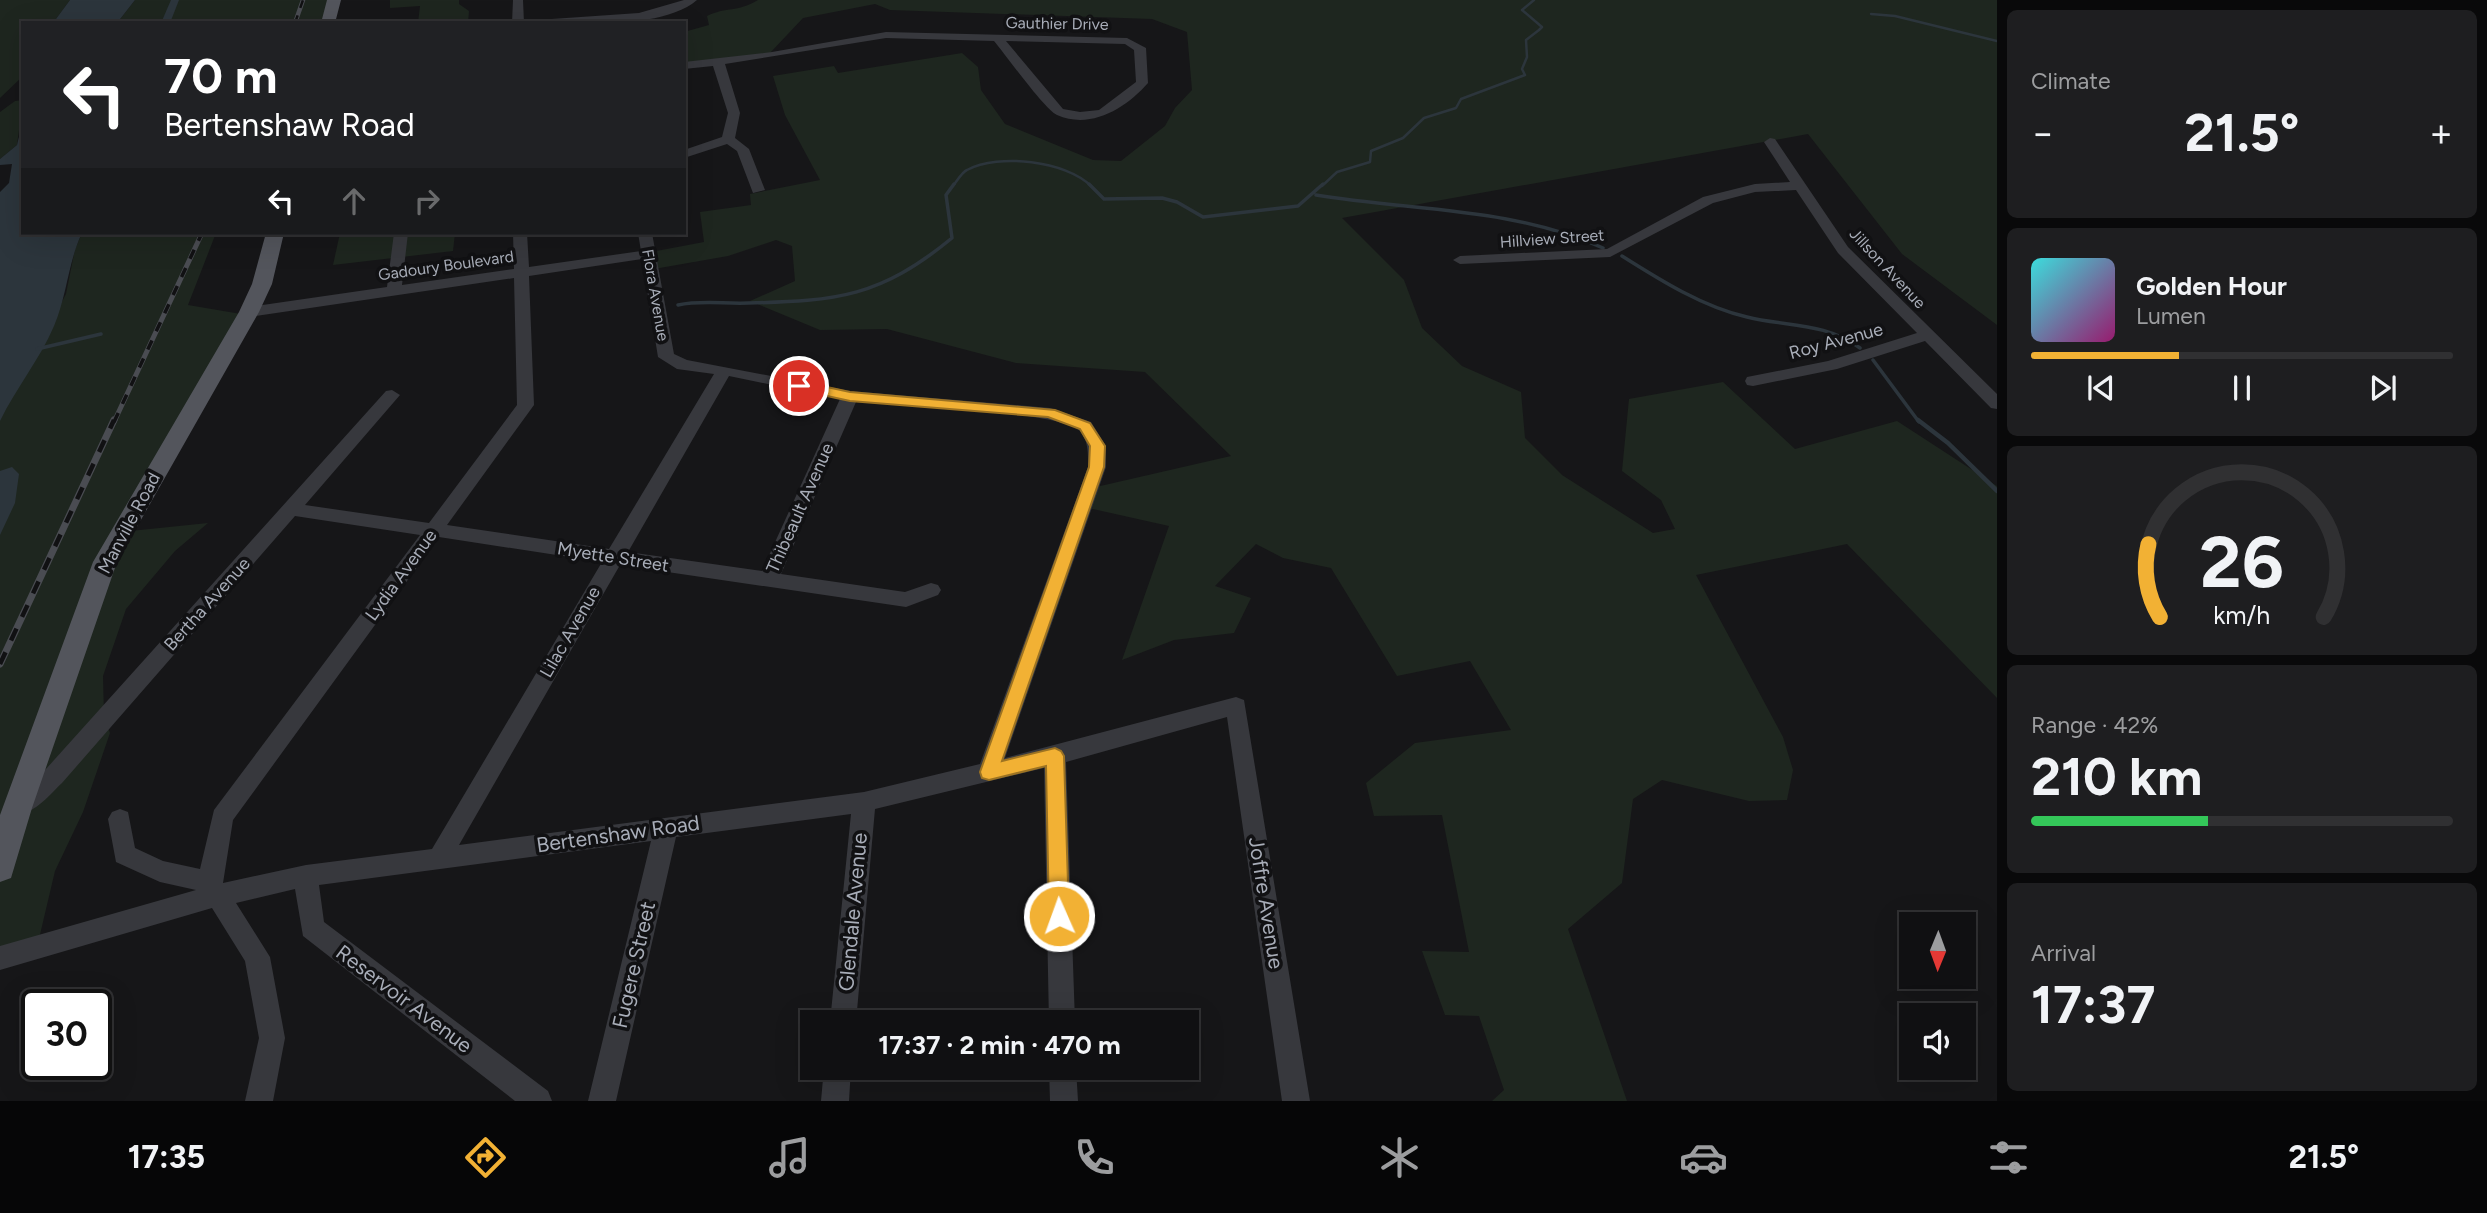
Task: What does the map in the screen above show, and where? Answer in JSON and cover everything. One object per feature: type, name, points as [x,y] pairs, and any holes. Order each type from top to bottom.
[{"type":"main road","points":[[329,21],[334,0]]},
{"type":"main road","name":"Manville Road","points":[[0,868],[17,808],[105,562],[249,312],[262,284],[274,235]]},
{"type":"street","points":[[518,0],[518,21]]},
{"type":"street","points":[[567,21],[643,16],[679,9],[692,0]]},
{"type":"street","name":"Gauthier Drive","points":[[686,66],[886,35],[1127,41],[1140,48],[1142,83],[1103,113],[1080,116],[1059,112],[997,38]]},
{"type":"street","points":[[718,62],[734,113],[728,139]]},
{"type":"street","points":[[686,153],[728,139]]},
{"type":"street","points":[[728,139],[743,149],[758,190]]},
{"type":"street","name":"Jillson Avenue","points":[[1770,142],[1843,250],[1997,404]]},
{"type":"street","name":"Hillview Street","points":[[1460,260],[1610,253],[1708,200],[1755,188],[1799,186]]},
{"type":"street","points":[[394,290],[401,235]]},
{"type":"street","name":"Lydia Avenue","points":[[212,889],[222,817],[526,405],[520,235]]},
{"type":"street","name":"Flora Avenue","points":[[645,235],[666,357]]},
{"type":"street","name":"Gadoury Boulevard","points":[[249,312],[648,254]]},
{"type":"street","name":"Roy Avenue","points":[[1753,381],[1831,365],[1927,335]]},
{"type":"street","points":[[666,357],[683,365],[724,370],[850,396],[1050,413],[1085,426],[1097,446],[1097,467],[989,772]]},
{"type":"street","name":"Lilac Avenue","points":[[439,858],[724,370]]},
{"type":"street","name":"Bertha Avenue","points":[[17,808],[54,776],[392,396]]},
{"type":"street","name":"Thibeault Avenue","points":[[768,581],[850,396]]},
{"type":"street","name":"Myette Street","points":[[292,509],[905,600],[932,590]]},
{"type":"street","name":"Bertenshaw Road","points":[[0,958],[212,889],[864,802],[1055,756],[1236,706]]},
{"type":"street","name":"Joffre Avenue","points":[[1236,706],[1296,1101]]},
{"type":"street","points":[[1055,756],[1062,1010]]},
{"type":"street","name":"Glendale Avenue","points":[[844,1010],[864,802]]},
{"type":"street","points":[[120,819],[124,854],[160,872],[212,889],[257,957],[272,1038],[259,1101]]},
{"type":"street","name":"Fugere Street","points":[[602,1101],[667,828]]},
{"type":"street","name":"Reservoir Avenue","points":[[306,876],[312,928],[538,1101]]},
{"type":"street","points":[[835,1101],[837,1080]]},
{"type":"street","points":[[1063,1080],[1064,1101]]},
{"type":"shaded area","points":[[0,0],[70,0],[54,21],[21,21],[21,78],[0,98]]},
{"type":"shaded area","points":[[70,0],[135,0],[119,21],[54,21]]},
{"type":"shaded area","points":[[135,0],[336,0],[331,21],[119,21]]},
{"type":"shaded area","points":[[390,0],[459,0],[459,4],[469,11],[468,21],[418,21],[420,6],[390,8]]},
{"type":"shaded area","points":[[758,0],[1997,0],[1997,325],[1902,254],[1808,134],[1342,218],[1404,280],[1422,328],[1462,366],[1521,392],[1525,438],[1562,475],[1653,533],[1675,529],[1661,500],[1622,471],[1629,399],[1723,382],[1795,449],[1897,421],[1997,486],[1997,698],[1847,544],[1696,575],[1783,737],[1793,770],[1787,800],[1749,801],[1662,780],[1633,799],[1622,883],[1568,929],[1627,1101],[1492,1101],[1504,1090],[1479,1016],[1445,1015],[1422,951],[1469,952],[1442,815],[1374,816],[1366,783],[1415,743],[1511,730],[1470,661],[1397,676],[1331,568],[1283,558],[1256,544],[1215,586],[1251,598],[1234,633],[1174,640],[1122,660],[1169,526],[1084,507],[1096,487],[1231,456],[1145,372],[1016,363],[887,329],[820,330],[750,301],[795,281],[792,246],[776,240],[728,256],[654,269],[651,252],[704,242],[700,212],[751,205],[750,194],[820,180],[785,115],[773,76],[834,66],[838,73],[962,53],[978,67],[981,90],[1005,124],[1093,160],[1121,161],[1165,126],[1175,108],[1192,90],[1187,32],[1152,19],[890,10],[875,4],[803,18],[770,53],[686,65],[686,31],[709,25],[707,16],[744,7]]},
{"type":"shaded area","points":[[21,100],[17,145],[0,159],[0,112],[15,101]]},
{"type":"shaded area","points":[[21,128],[21,235],[81,235],[54,326],[0,421],[0,192],[9,183],[12,164],[0,165],[0,159],[17,145]]},
{"type":"shaded area","points":[[81,235],[215,235],[188,305],[241,314],[111,533],[208,523],[175,551],[126,609],[103,676],[104,716],[110,733],[83,812],[55,871],[38,943],[0,955],[0,410],[12,397],[66,294],[75,249]]},
{"type":"shaded area","points":[[340,235],[455,235],[453,251],[333,265]]},
{"type":"shaded area","points":[[12,467],[19,474],[15,503],[0,535],[0,471]]},
{"type":"waterway","points":[[166,21],[175,0]]},
{"type":"waterway","points":[[1322,186],[1337,172],[1370,162],[1371,151],[1403,138],[1424,118],[1456,108],[1461,99],[1525,75],[1522,69],[1527,57],[1526,40],[1542,27],[1522,10],[1534,0]]},
{"type":"waterway","points":[[1871,14],[1895,16],[1997,41]]},
{"type":"waterway","points":[[953,186],[967,170],[980,165],[1014,161],[1049,165],[1080,177],[1091,186]]},
{"type":"waterway","points":[[678,305],[808,300],[857,292],[880,284],[926,258],[952,238],[946,195],[954,184]]},
{"type":"waterway","points":[[1091,186],[1104,199],[1162,198],[1177,202],[1203,217],[1298,206],[1323,184]]},
{"type":"waterway","points":[[1316,195],[1498,217],[1569,235],[1603,248]]},
{"type":"waterway","points":[[1622,256],[1714,307],[1747,317],[1819,329],[1860,348]]},
{"type":"waterway","points":[[37,349],[101,334]]},
{"type":"waterway","points":[[1873,360],[1919,422]]},
{"type":"waterway","points":[[1918,420],[1948,443],[1997,491]]},
{"type":"railway","points":[[296,21],[303,0]]},
{"type":"railway","points":[[114,422],[201,235]]},
{"type":"railway","points":[[0,664],[114,420]]},
{"type":"route","points":[[799,386],[850,396],[1050,413],[1085,426],[1097,446],[1097,467],[989,772],[1055,756],[1059,916]]}]
